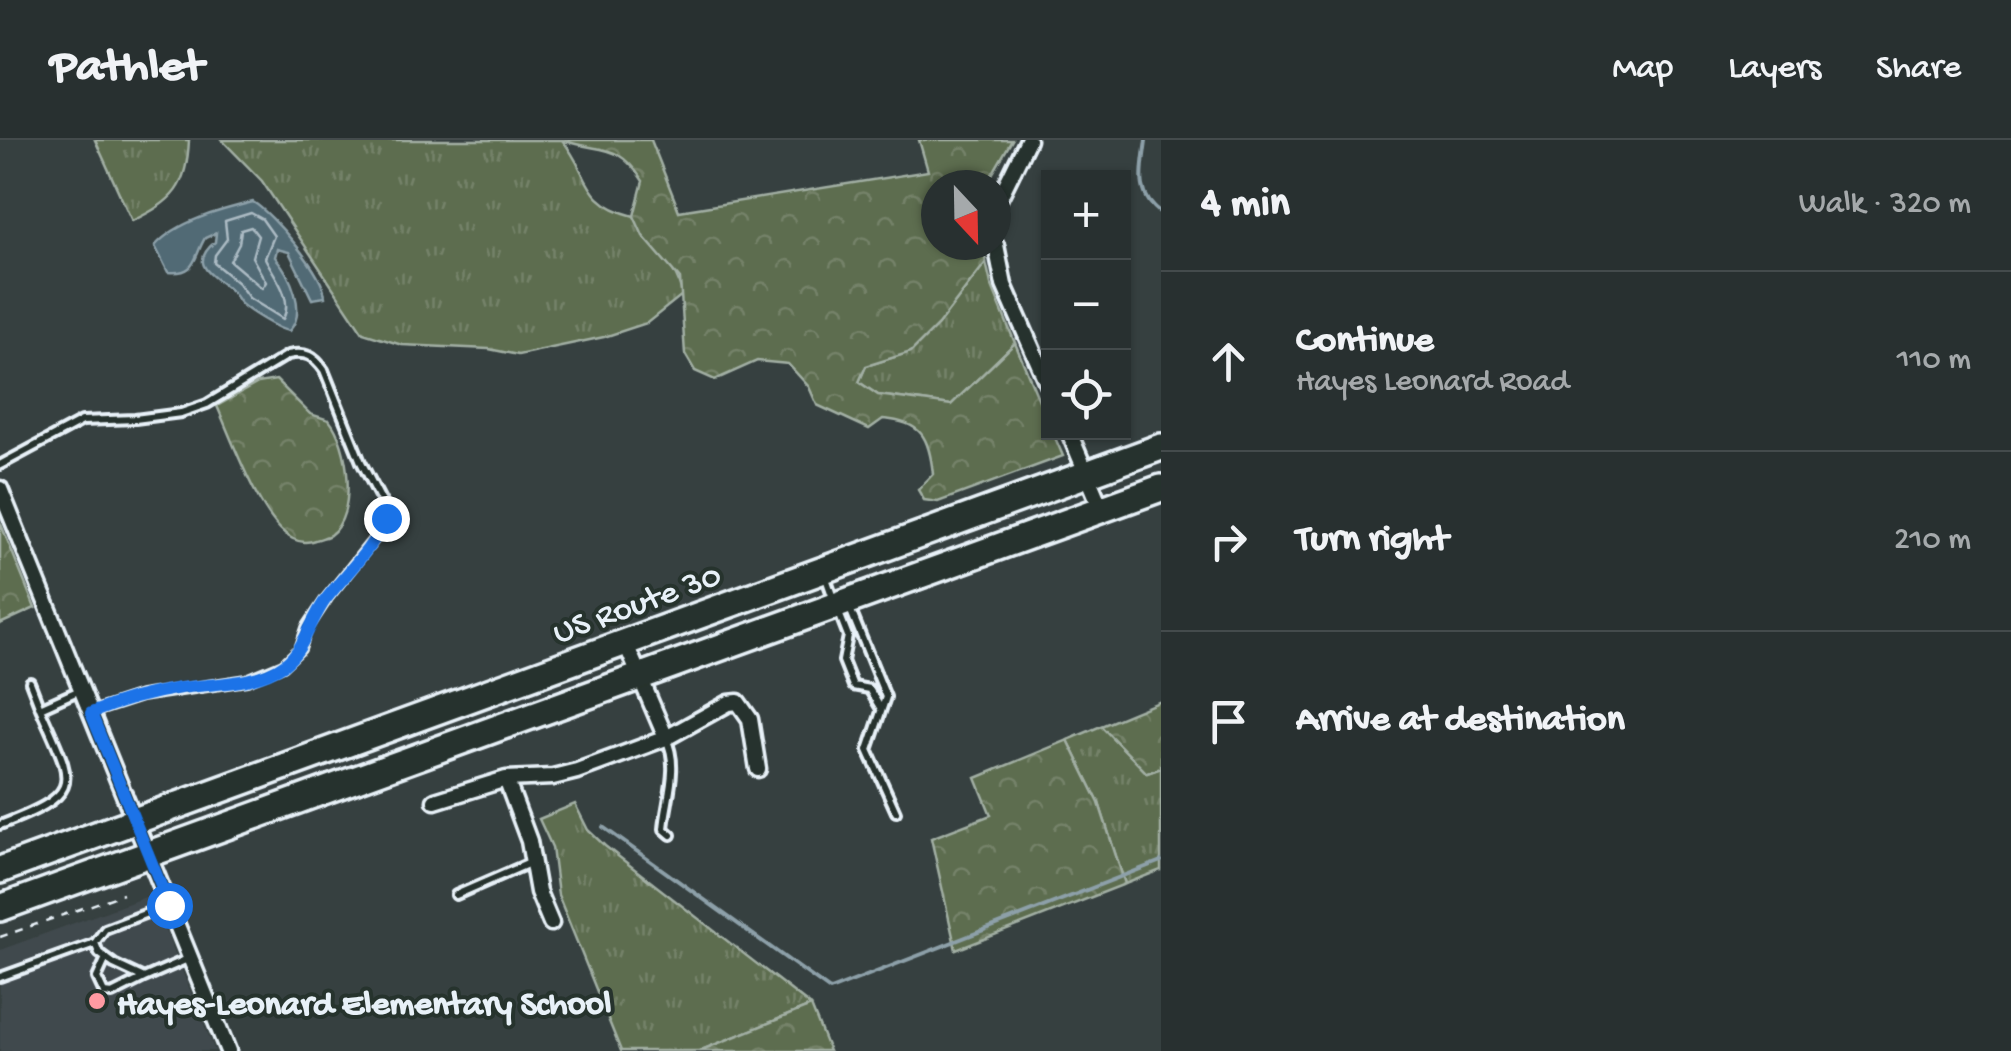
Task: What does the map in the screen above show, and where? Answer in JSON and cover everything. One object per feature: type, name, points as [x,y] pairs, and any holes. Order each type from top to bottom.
[{"type":"highway","name":"US Route 30","points":[[0,870],[1161,447]]},
{"type":"highway","points":[[0,908],[1161,488]]},
{"type":"street","points":[[1011,175],[1028,140]]},
{"type":"street","points":[[999,260],[1004,285],[1041,369]]},
{"type":"street","points":[[1072,440],[1101,508]]},
{"type":"street","points":[[0,489],[228,1051]]},
{"type":"street","points":[[625,642],[666,738]]},
{"type":"street","points":[[435,802],[506,778],[577,772],[666,738],[728,703],[738,702],[750,719],[758,769]]},
{"type":"street","points":[[506,778],[529,841],[538,892],[551,924]]},
{"type":"lane","points":[[0,465],[82,421],[148,417],[206,404],[288,355],[300,352],[317,360],[324,370],[361,462],[384,506],[386,518],[379,534],[327,598],[307,628],[300,648],[283,665],[247,680],[141,696],[91,713]]},
{"type":"lane","points":[[823,569],[886,697],[868,750],[896,812]]},
{"type":"lane","points":[[841,602],[848,636],[843,661],[853,686],[869,689],[882,710]]},
{"type":"lane","points":[[0,825],[46,804],[62,794],[67,784],[67,771],[30,682]]},
{"type":"lane","points":[[40,708],[81,689]]},
{"type":"lane","points":[[666,738],[672,750],[672,773],[664,829],[671,835]]},
{"type":"lane","points":[[456,895],[534,862]]},
{"type":"lane","points":[[0,977],[95,943],[106,929],[169,905]]},
{"type":"lane","points":[[95,943],[99,953],[144,978]]},
{"type":"lane","points":[[106,958],[97,978],[104,993],[112,994],[190,958]]},
{"type":"path","points":[[0,937],[123,894]]},
{"type":"shaded area","name":"Hayes-Leonard Elementary School","points":[[151,895],[215,1051],[0,1051],[0,950]]},
{"type":"green space","points":[[95,140],[189,140],[181,181],[168,199],[132,221]]},
{"type":"green space","points":[[222,140],[562,140],[595,195],[634,216],[669,264],[682,295],[647,323],[604,337],[518,355],[489,349],[402,345],[363,333],[262,181]]},
{"type":"green space","points":[[562,140],[651,140],[679,211],[921,172],[921,260],[986,262],[938,325],[911,352],[866,366],[859,382],[878,395],[951,405],[1015,343],[1041,405],[1041,440],[1056,440],[1063,456],[938,502],[924,500],[918,490],[933,474],[926,441],[915,428],[883,419],[869,429],[817,405],[809,387],[788,364],[757,361],[715,380],[695,371],[685,354],[680,279],[643,236],[634,216],[643,181],[616,154]]},
{"type":"green space","points":[[919,140],[1012,140],[995,170],[928,170]]},
{"type":"green space","points":[[986,262],[1015,343],[951,405],[878,395],[859,382],[866,366],[911,352],[938,325]]},
{"type":"green space","points":[[276,380],[310,414],[329,420],[342,445],[348,479],[344,512],[329,536],[309,542],[293,539],[270,516],[217,406],[258,383]]},
{"type":"green space","points":[[0,522],[35,608],[0,624]]},
{"type":"green space","points":[[1161,701],[1161,768],[1147,773],[1101,726]]},
{"type":"green space","points":[[1101,726],[1147,773],[1161,768],[1161,870],[1125,884],[1099,803],[1068,740]]},
{"type":"green space","points":[[1068,740],[1099,803],[1125,884],[956,950],[931,838],[991,815],[976,778]]},
{"type":"green space","points":[[575,804],[588,830],[605,846],[811,1006],[699,1051],[621,1051],[558,895],[552,847],[539,819]]},
{"type":"green space","points":[[811,1006],[829,1051],[699,1051]]},
{"type":"water","points":[[253,202],[296,245],[316,274],[325,297],[312,299],[289,252],[277,249],[275,257],[291,283],[297,304],[289,331],[245,307],[207,270],[203,258],[215,242],[216,233],[205,238],[193,264],[184,271],[168,272],[155,246],[187,223]]},
{"type":"waterway","points":[[1146,140],[1144,189],[1152,206],[1161,213]]},
{"type":"waterway","points":[[603,827],[830,990],[1161,861]]},
{"type":"place","name":"Hayes-Leonard Elementary School","points":[[97,1001]]},
{"type":"route","points":[[169,905],[91,713],[113,703],[178,688],[247,680],[283,665],[300,648],[307,628],[327,598],[358,564],[386,518]]}]
